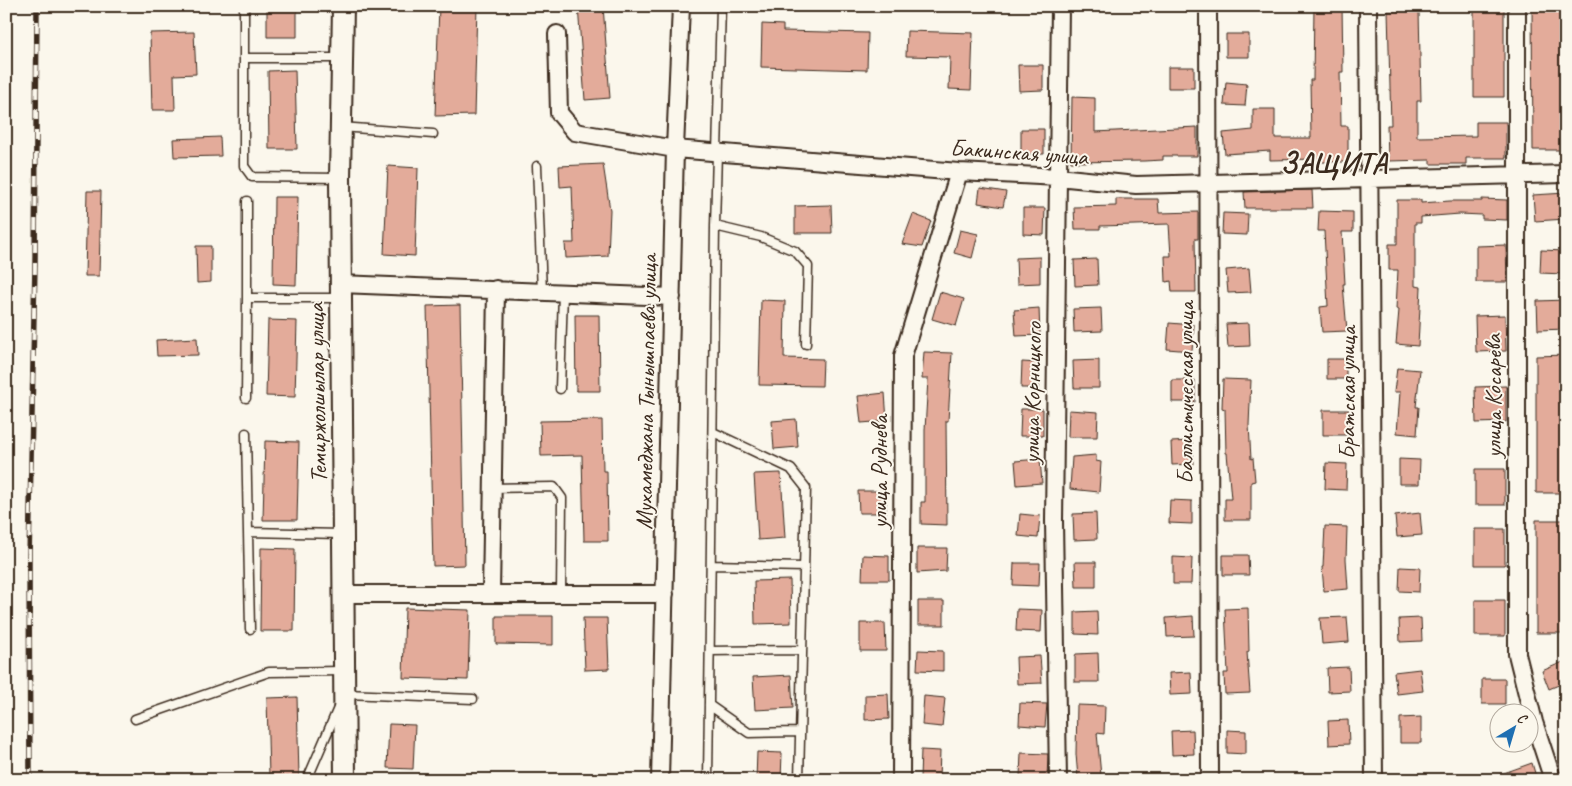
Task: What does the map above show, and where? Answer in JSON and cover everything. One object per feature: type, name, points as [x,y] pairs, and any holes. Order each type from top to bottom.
[{"type":"street","name":"Темиржолшылар улица","points":[[343,6],[340,291],[345,780]]},
{"type":"street","name":"Мухамеджана Тынышпаева улица","points":[[660,780],[681,6]]},
{"type":"street","name":"улица Корницкого","points":[[1058,780],[1054,522],[1060,6]]},
{"type":"street","name":"Баллистическая улица","points":[[1208,6],[1210,182],[1210,780]]},
{"type":"street","name":"Братская улица","points":[[1368,6],[1374,780]]},
{"type":"street","name":"улица Косарева","points":[[1517,6],[1517,654],[1534,722],[1553,780]]},
{"type":"street","name":"Бакинская улица","points":[[557,34],[559,112],[575,132],[676,149],[1136,185],[1566,174]]},
{"type":"street","name":"улица Руднева","points":[[902,780],[903,356],[959,172]]},
{"type":"street","points":[[340,291],[496,290],[672,297]]},
{"type":"street","points":[[491,594],[496,290]]},
{"type":"street","points":[[344,594],[665,594]]},
{"type":"lane","points":[[244,6],[244,166],[252,177],[340,178]]},
{"type":"lane","points":[[708,780],[715,226],[721,6]]},
{"type":"lane","points":[[244,58],[342,58]]},
{"type":"lane","points":[[341,127],[433,134]]},
{"type":"lane","points":[[537,166],[542,292]]},
{"type":"lane","points":[[246,201],[246,398]]},
{"type":"lane","points":[[715,226],[761,237],[795,251],[808,266],[806,344]]},
{"type":"lane","points":[[247,298],[340,291]]},
{"type":"lane","points":[[560,389],[563,292]]},
{"type":"lane","points":[[713,432],[791,469],[806,488],[799,780]]},
{"type":"lane","points":[[246,433],[250,630]]},
{"type":"lane","points":[[492,488],[554,487],[562,498],[561,594]]},
{"type":"lane","points":[[248,532],[343,534]]},
{"type":"lane","points":[[711,565],[804,567]]},
{"type":"lane","points":[[710,650],[802,650]]},
{"type":"lane","points":[[135,719],[269,672],[344,671]]},
{"type":"lane","points":[[307,780],[345,694],[473,699]]},
{"type":"lane","points":[[709,705],[748,733],[800,732]]},
{"type":"building","points":[[267,6],[297,6],[297,37],[267,37]]},
{"type":"building","points":[[439,6],[477,6],[474,115],[435,116]]},
{"type":"building","points":[[578,6],[603,6],[610,98],[585,100]]},
{"type":"building","points":[[1314,6],[1342,6],[1343,72],[1340,72],[1341,126],[1348,126],[1348,162],[1318,162],[1318,159],[1270,160],[1270,151],[1225,154],[1223,133],[1253,130],[1253,109],[1275,109],[1275,138],[1311,138],[1310,80],[1313,80]]},
{"type":"building","points":[[1532,6],[1563,6],[1563,150],[1533,150]]},
{"type":"building","points":[[1474,7],[1504,7],[1504,97],[1474,97]]},
{"type":"building","points":[[1388,11],[1419,11],[1421,101],[1417,101],[1417,137],[1476,136],[1476,122],[1506,122],[1506,158],[1466,158],[1466,164],[1430,164],[1430,160],[1388,161],[1387,125],[1391,125]]},
{"type":"building","points":[[762,24],[783,25],[783,31],[868,33],[867,70],[761,67]]},
{"type":"building","points":[[907,31],[973,33],[971,90],[949,89],[950,57],[906,56]]},
{"type":"building","points":[[194,32],[196,74],[174,75],[175,110],[152,110],[150,33]]},
{"type":"building","points":[[1226,34],[1249,34],[1249,57],[1226,57]]},
{"type":"building","points":[[1018,65],[1043,65],[1043,90],[1019,91]]},
{"type":"building","points":[[1168,67],[1194,67],[1194,88],[1168,88]]},
{"type":"building","points":[[295,70],[297,149],[269,149],[268,71]]},
{"type":"building","points":[[1226,82],[1247,84],[1245,106],[1224,105]]},
{"type":"building","points":[[1072,97],[1095,98],[1095,132],[1197,127],[1197,156],[1163,156],[1163,160],[1144,161],[1071,162]]},
{"type":"building","points":[[1021,129],[1044,129],[1044,154],[1021,154]]},
{"type":"building","points":[[220,137],[221,156],[174,157],[173,139]]},
{"type":"building","points":[[603,164],[610,210],[608,256],[566,258],[565,243],[574,243],[572,186],[560,187],[559,166]]},
{"type":"building","points":[[388,166],[418,168],[415,256],[384,254]]},
{"type":"building","points":[[980,188],[1006,192],[1003,207],[978,203]]},
{"type":"building","points":[[1312,190],[1313,208],[1245,208],[1244,192]]},
{"type":"building","points":[[87,191],[101,191],[99,276],[85,276]]},
{"type":"building","points":[[1566,193],[1566,219],[1535,221],[1533,195]]},
{"type":"building","points":[[274,197],[298,197],[296,285],[273,284]]},
{"type":"building","points":[[1116,199],[1158,199],[1159,213],[1198,212],[1198,239],[1195,239],[1196,292],[1172,292],[1171,281],[1166,282],[1165,256],[1171,256],[1169,224],[1100,226],[1100,229],[1075,229],[1074,207],[1116,206]]},
{"type":"building","points":[[1482,199],[1507,200],[1507,220],[1482,219],[1482,215],[1460,214],[1421,217],[1421,223],[1415,223],[1415,286],[1421,287],[1418,346],[1396,344],[1399,310],[1396,309],[1398,270],[1389,270],[1389,244],[1397,244],[1397,200],[1421,200],[1421,203],[1482,201]]},
{"type":"building","points":[[831,205],[832,233],[795,233],[795,206]]},
{"type":"building","points":[[1023,208],[1045,208],[1044,235],[1023,234]]},
{"type":"building","points":[[1319,211],[1353,212],[1353,232],[1342,232],[1345,284],[1343,284],[1347,331],[1322,332],[1320,307],[1328,306],[1324,231],[1318,231]]},
{"type":"building","points":[[1223,213],[1248,214],[1247,235],[1222,234]]},
{"type":"building","points":[[913,214],[931,221],[922,247],[902,244]]},
{"type":"building","points":[[960,230],[978,234],[972,258],[954,253]]},
{"type":"building","points":[[1506,245],[1507,282],[1476,282],[1476,246]]},
{"type":"building","points":[[196,246],[211,246],[211,282],[197,283]]},
{"type":"building","points":[[1541,250],[1565,251],[1564,274],[1540,273]]},
{"type":"building","points":[[1040,257],[1040,283],[1017,284],[1016,258]]},
{"type":"building","points":[[1097,259],[1098,285],[1075,286],[1074,260]]},
{"type":"building","points":[[1249,268],[1251,292],[1228,293],[1226,270]]},
{"type":"building","points":[[940,292],[964,299],[956,326],[932,319]]},
{"type":"building","points":[[761,300],[785,301],[784,358],[823,359],[822,386],[759,385]]},
{"type":"building","points":[[1566,300],[1566,329],[1538,330],[1537,301]]},
{"type":"building","points":[[460,305],[465,565],[433,566],[427,306]]},
{"type":"building","points":[[1039,308],[1040,335],[1016,336],[1014,310]]},
{"type":"building","points":[[1101,308],[1102,331],[1074,332],[1073,309]]},
{"type":"building","points":[[575,315],[599,315],[600,391],[576,391]]},
{"type":"building","points":[[1505,315],[1506,351],[1476,352],[1475,316]]},
{"type":"building","points":[[268,320],[297,321],[295,397],[266,396]]},
{"type":"building","points":[[1169,323],[1194,325],[1192,351],[1167,349]]},
{"type":"building","points":[[1249,323],[1250,346],[1228,347],[1226,324]]},
{"type":"building","points":[[197,338],[198,355],[157,356],[156,340]]},
{"type":"building","points":[[924,352],[952,353],[948,421],[946,421],[947,525],[921,524],[921,502],[925,502],[925,430],[928,379],[922,379]]},
{"type":"building","points":[[1566,355],[1566,493],[1536,493],[1536,356]]},
{"type":"building","points":[[1327,359],[1346,359],[1346,379],[1327,379]]},
{"type":"building","points":[[1099,360],[1099,388],[1074,388],[1073,361]]},
{"type":"building","points":[[1022,362],[1039,363],[1039,388],[1021,388]]},
{"type":"building","points":[[1397,368],[1420,370],[1416,407],[1419,407],[1417,435],[1397,433],[1400,392],[1394,392]]},
{"type":"building","points":[[1223,379],[1251,380],[1249,425],[1251,459],[1253,458],[1255,481],[1251,482],[1251,520],[1225,520],[1225,499],[1231,499],[1226,453],[1225,409],[1222,408]]},
{"type":"building","points":[[1172,380],[1195,380],[1195,402],[1172,402]]},
{"type":"building","points":[[1506,386],[1506,422],[1476,423],[1475,387]]},
{"type":"building","points":[[885,393],[887,421],[861,423],[858,396]]},
{"type":"building","points":[[1021,409],[1043,409],[1043,436],[1020,436]]},
{"type":"building","points":[[1069,410],[1098,412],[1097,437],[1068,437]]},
{"type":"building","points":[[1323,410],[1349,410],[1349,435],[1323,435]]},
{"type":"building","points":[[796,419],[798,447],[774,449],[772,421]]},
{"type":"building","points":[[602,420],[603,471],[607,471],[608,541],[584,541],[582,455],[541,456],[540,421]]},
{"type":"building","points":[[265,441],[299,442],[297,520],[263,520]]},
{"type":"building","points":[[1192,441],[1194,464],[1172,465],[1171,442]]},
{"type":"building","points":[[1096,455],[1096,461],[1101,462],[1099,492],[1070,489],[1072,457]]},
{"type":"building","points":[[1040,459],[1042,483],[1017,485],[1015,461]]},
{"type":"building","points":[[1399,459],[1420,460],[1419,484],[1399,484]]},
{"type":"building","points":[[1326,463],[1347,464],[1346,490],[1325,489]]},
{"type":"building","points":[[1475,469],[1505,469],[1505,505],[1475,505]]},
{"type":"building","points":[[781,473],[785,538],[758,540],[754,474]]},
{"type":"building","points":[[858,491],[886,491],[886,513],[859,513]]},
{"type":"building","points":[[1170,500],[1192,501],[1192,524],[1169,523]]},
{"type":"building","points":[[1096,513],[1097,539],[1074,540],[1073,514]]},
{"type":"building","points":[[1420,513],[1422,535],[1397,537],[1395,516]]},
{"type":"building","points":[[1020,514],[1040,516],[1038,538],[1018,536]]},
{"type":"building","points":[[1536,520],[1566,520],[1566,633],[1536,633]]},
{"type":"building","points":[[1325,526],[1347,527],[1346,559],[1348,589],[1324,591],[1322,567]]},
{"type":"building","points":[[1475,529],[1505,529],[1505,565],[1475,565]]},
{"type":"building","points":[[261,548],[295,549],[294,631],[260,631]]},
{"type":"building","points":[[917,548],[947,548],[946,571],[917,573]]},
{"type":"building","points":[[863,555],[889,556],[889,580],[862,580]]},
{"type":"building","points":[[1223,555],[1248,555],[1249,575],[1223,575]]},
{"type":"building","points":[[1173,557],[1192,558],[1191,584],[1173,584]]},
{"type":"building","points":[[1075,562],[1096,562],[1096,587],[1076,587]]},
{"type":"building","points":[[1014,563],[1040,563],[1039,586],[1013,585]]},
{"type":"building","points":[[1400,567],[1420,568],[1419,592],[1399,591]]},
{"type":"building","points":[[790,580],[791,623],[755,624],[754,581]]},
{"type":"building","points":[[1475,600],[1505,600],[1505,636],[1475,636]]},
{"type":"building","points":[[918,601],[944,601],[944,625],[918,625]]},
{"type":"building","points":[[405,608],[470,610],[468,680],[403,678]]},
{"type":"building","points":[[1248,608],[1249,651],[1247,652],[1250,693],[1225,694],[1224,673],[1228,673],[1225,609]]},
{"type":"building","points":[[1017,609],[1042,610],[1041,632],[1016,631]]},
{"type":"building","points":[[1097,611],[1098,635],[1075,634],[1075,612]]},
{"type":"building","points":[[496,616],[553,616],[553,645],[496,644]]},
{"type":"building","points":[[1193,616],[1194,636],[1167,637],[1166,618]]},
{"type":"building","points":[[1347,617],[1349,642],[1322,644],[1320,618]]},
{"type":"building","points":[[583,618],[607,618],[609,669],[585,670]]},
{"type":"building","points":[[1421,618],[1422,641],[1400,642],[1399,619]]},
{"type":"building","points":[[860,623],[885,623],[886,651],[860,651]]},
{"type":"building","points":[[918,650],[943,651],[943,671],[917,670]]},
{"type":"building","points":[[1098,653],[1099,682],[1075,682],[1076,654]]},
{"type":"building","points":[[1040,656],[1042,683],[1017,684],[1016,657]]},
{"type":"building","points":[[1563,662],[1566,670],[1566,682],[1549,689],[1542,671]]},
{"type":"building","points":[[1349,667],[1350,691],[1328,692],[1327,668]]},
{"type":"building","points":[[1420,669],[1423,691],[1397,694],[1394,672]]},
{"type":"building","points":[[1191,672],[1192,694],[1170,695],[1169,673]]},
{"type":"building","points":[[791,675],[793,708],[755,710],[753,677]]},
{"type":"building","points":[[1482,679],[1505,679],[1505,704],[1482,704]]},
{"type":"building","points":[[888,694],[889,719],[865,720],[865,695]]},
{"type":"building","points":[[924,696],[945,698],[942,727],[922,725]]},
{"type":"building","points":[[297,697],[299,777],[269,777],[267,698]]},
{"type":"building","points":[[1020,703],[1047,704],[1045,727],[1019,725]]},
{"type":"building","points":[[1077,705],[1105,706],[1104,734],[1097,733],[1101,776],[1078,778],[1076,754]]},
{"type":"building","points":[[1421,717],[1421,743],[1400,743],[1400,718]]},
{"type":"building","points":[[1348,720],[1349,744],[1329,745],[1328,721]]},
{"type":"building","points":[[389,724],[415,725],[413,769],[387,768]]},
{"type":"building","points":[[1193,730],[1194,754],[1172,755],[1171,731]]},
{"type":"building","points":[[1227,730],[1246,731],[1246,754],[1227,753]]},
{"type":"building","points":[[921,750],[940,751],[939,779],[920,778]]},
{"type":"building","points":[[757,752],[782,753],[781,780],[756,780]]},
{"type":"building","points":[[1021,753],[1048,754],[1047,779],[1020,777]]},
{"type":"building","points":[[1532,763],[1537,780],[1490,780],[1490,778]]},
{"type":"railway","points":[[30,780],[29,560],[35,265],[37,6]]},
{"type":"district","name":"ЗАЩИТА","points":[[1334,163]]}]
